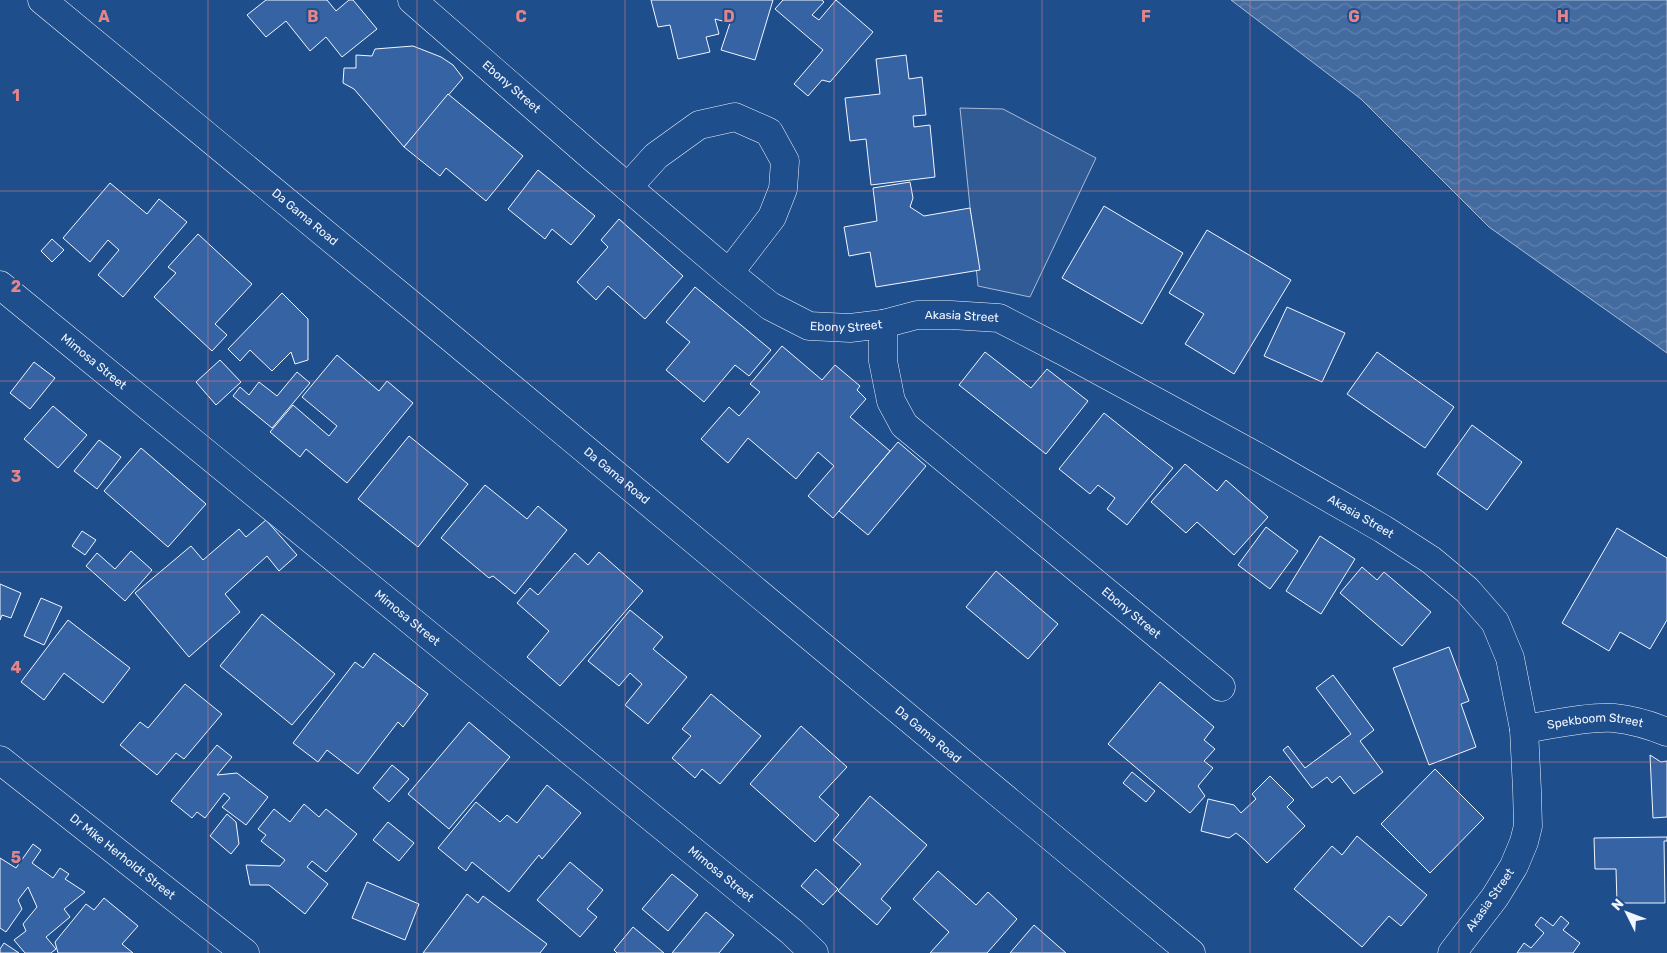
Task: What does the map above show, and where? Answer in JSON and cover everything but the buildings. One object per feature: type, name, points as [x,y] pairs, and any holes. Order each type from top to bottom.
[{"type":"street","name":"Da Gama Road","points":[[42,0],[1191,953]]},
{"type":"street","name":"Ebony Street","points":[[412,0],[729,274],[770,306],[808,326],[850,328],[883,324],[883,361],[891,401],[904,425],[1221,687]]},
{"type":"street","points":[[628,187],[656,156],[699,125],[735,117],[769,132],[786,161],[783,189],[772,217],[729,274]]},
{"type":"street","name":"Mimosa Street","points":[[0,284],[792,932],[814,953]]},
{"type":"street","name":"Akasia Street","points":[[883,324],[917,315],[999,318],[1256,456],[1382,529],[1431,560],[1467,590],[1495,622],[1510,658],[1524,729],[1528,826],[1524,842],[1514,866],[1495,898],[1452,953]]},
{"type":"street","name":"Spekboom Street","points":[[1524,729],[1598,718],[1612,718],[1635,721],[1667,732]]},
{"type":"street","name":"Dr Mike Herholdt Street","points":[[0,760],[245,953]]},
{"type":"shaded area","points":[[960,108],[1003,109],[1096,158],[1030,297],[978,286]]},
{"type":"water","points":[[1231,0],[1667,0],[1667,353],[1489,227],[1361,99]]}]
